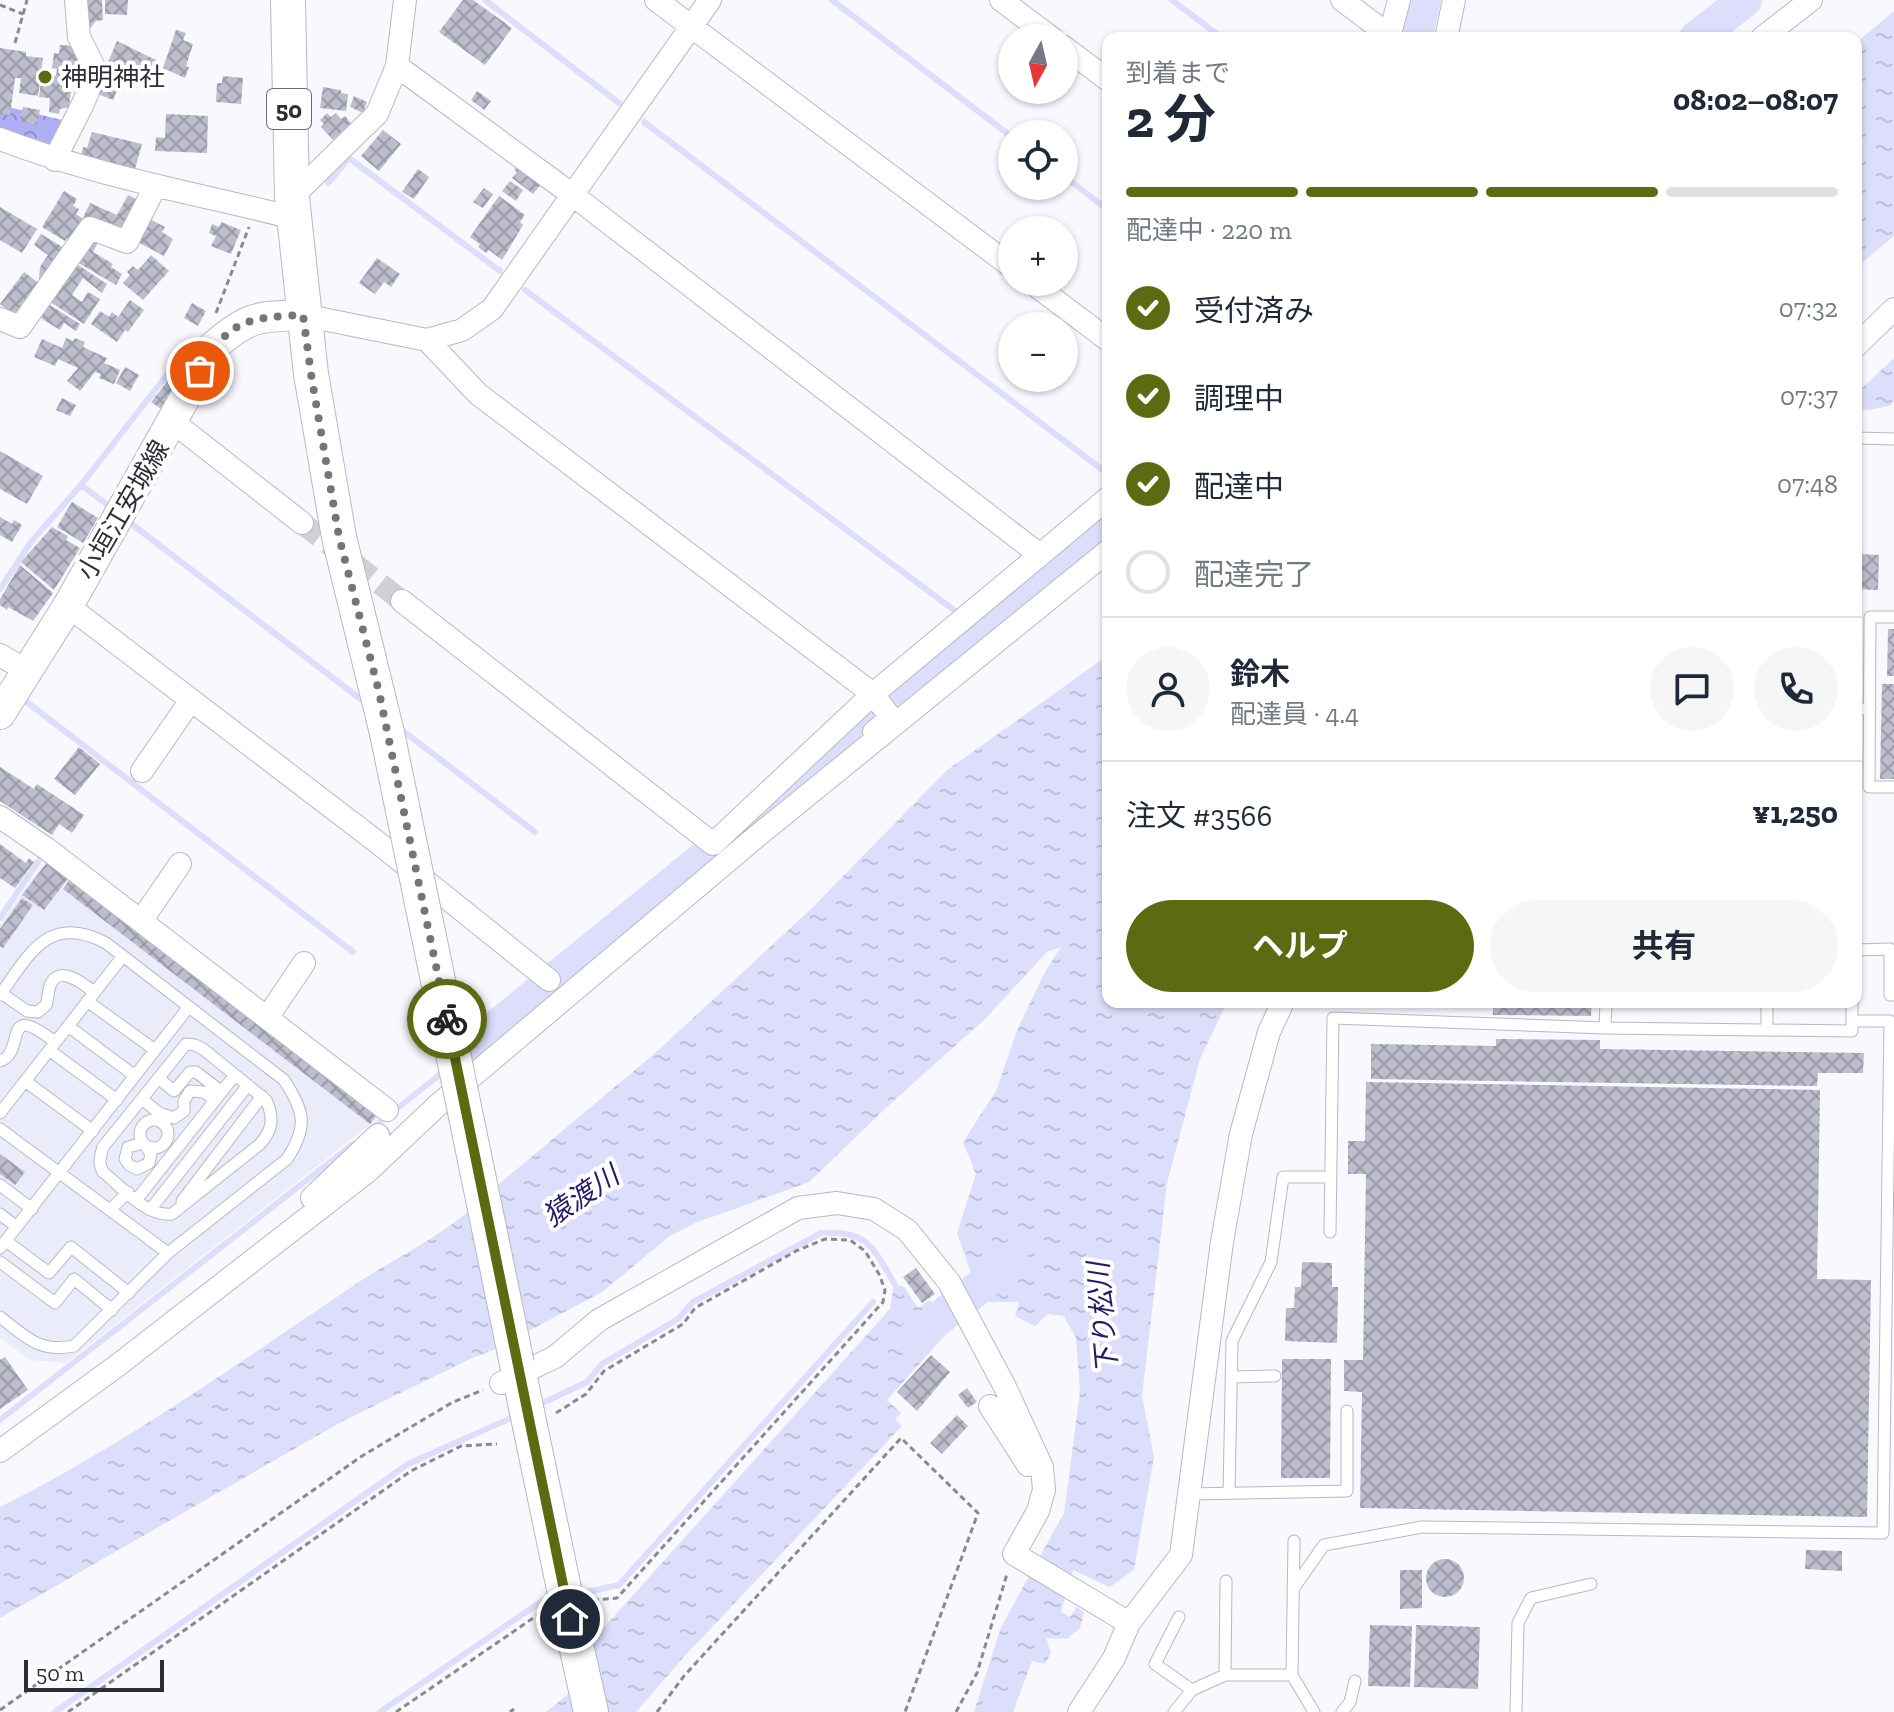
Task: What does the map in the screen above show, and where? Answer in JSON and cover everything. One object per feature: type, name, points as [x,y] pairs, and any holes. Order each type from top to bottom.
[{"type":"main road","name":"50","points":[[288,0],[293,207],[303,315],[339,537],[381,701],[566,1605],[591,1712]]},
{"type":"main road","name":"小垣江安城線","points":[[14,692],[68,606],[214,346],[235,328],[257,317],[303,315]]},
{"type":"street","points":[[55,160],[91,88],[95,69],[79,37],[76,0]]},
{"type":"street","points":[[0,139],[55,160],[155,187],[257,209],[293,207],[377,114],[397,66],[405,0]]},
{"type":"street","points":[[656,0],[998,256]]},
{"type":"street","points":[[303,315],[427,340],[462,330],[492,309],[710,0]]},
{"type":"street","points":[[1001,0],[1033,24]]},
{"type":"street","points":[[1342,0],[1383,32]]},
{"type":"street","points":[[1390,32],[1399,0]]},
{"type":"street","points":[[1447,32],[1454,0]]},
{"type":"street","points":[[1770,32],[1811,0]]},
{"type":"street","points":[[1078,58],[1102,76]]},
{"type":"street","points":[[397,66],[574,196],[1040,555]]},
{"type":"street","points":[[0,319],[20,327],[90,228],[127,242],[155,187]]},
{"type":"street","points":[[1050,296],[1102,335]]},
{"type":"street","points":[[1862,340],[1894,309]]},
{"type":"street","points":[[427,340],[478,394],[874,695],[891,718],[836,763],[829,778]]},
{"type":"street","points":[[173,422],[302,523]]},
{"type":"street","points":[[402,601],[713,844],[874,695],[1102,503]]},
{"type":"street","points":[[0,1451],[118,1365],[368,1171],[438,1105],[829,778],[1102,556]]},
{"type":"street","points":[[68,606],[377,842],[549,980]]},
{"type":"street","points":[[0,655],[14,692]]},
{"type":"street","points":[[142,771],[191,700]]},
{"type":"street","points":[[0,817],[47,849],[387,1110]]},
{"type":"street","points":[[141,921],[180,864]]},
{"type":"street","points":[[267,1018],[304,963]]},
{"type":"street","points":[[1079,1712],[1114,1658],[1123,1619],[1181,1555],[1222,1242],[1241,1134],[1269,1032],[1280,1008]]},
{"type":"street","points":[[291,1232],[301,1208],[378,1135]]},
{"type":"street","points":[[524,1393],[555,1357],[599,1320],[798,1208],[837,1203],[874,1209],[907,1230],[949,1282],[993,1364],[1042,1467],[1044,1490],[1038,1511],[1014,1554],[1123,1619]]},
{"type":"street","points":[[990,1406],[1044,1490]]},
{"type":"lane","points":[[1862,438],[1894,439]]},
{"type":"lane","points":[[1894,617],[1870,617],[1869,787],[1894,787]]},
{"type":"lane","points":[[1862,709],[1870,709]]},
{"type":"lane","points":[[0,1317],[40,1345],[55,1350],[74,1346],[168,1253],[287,1159],[300,1139],[302,1117],[296,1098],[284,1080],[123,956],[91,935],[72,931],[44,939],[1,994],[27,1011],[38,1012],[46,1005],[50,984],[56,978],[67,976],[79,979],[91,996],[155,1050]]},
{"type":"lane","points":[[1862,950],[1890,949],[1890,995],[1894,995]]},
{"type":"lane","points":[[0,1113],[123,956]]},
{"type":"lane","points":[[129,1293],[71,1247],[49,1273],[3,1244],[188,1008]]},
{"type":"lane","points":[[1605,1028],[1606,1008]]},
{"type":"lane","points":[[1767,1008],[1767,1030]]},
{"type":"lane","points":[[1330,1232],[1333,1018],[1605,1028],[1852,1031],[1852,1008]]},
{"type":"lane","points":[[1293,1589],[1324,1545],[1422,1527],[1888,1533],[1890,1021],[1852,1021]]},
{"type":"lane","points":[[0,1061],[10,1054],[15,1033],[22,1027],[34,1026],[52,1046],[117,1100]]},
{"type":"lane","points":[[68,1026],[135,1076]]},
{"type":"lane","points":[[186,1044],[203,1049],[262,1096],[271,1111],[272,1124],[268,1135],[172,1214],[150,1210],[103,1172],[100,1165],[103,1147],[158,1078],[186,1044]]},
{"type":"lane","points":[[158,1078],[174,1091],[190,1072],[196,1072],[218,1096]]},
{"type":"lane","points":[[110,1210],[133,1196],[172,1155],[235,1075]]},
{"type":"lane","points":[[25,1081],[93,1131]]},
{"type":"lane","points":[[150,1210],[248,1085]]},
{"type":"lane","points":[[142,1099],[159,1113],[174,1118],[184,1111],[184,1101],[190,1091],[218,1096]]},
{"type":"lane","points":[[172,1214],[262,1096]]},
{"type":"lane","points":[[164,1144],[155,1148],[144,1144],[128,1147],[125,1159],[137,1169],[149,1163],[151,1154],[144,1144],[140,1129],[146,1122],[155,1120],[163,1124],[167,1132],[164,1144]]},
{"type":"lane","points":[[0,1129],[168,1253]]},
{"type":"lane","points":[[164,1144],[172,1155]]},
{"type":"lane","points":[[114,1180],[129,1165]]},
{"type":"lane","points":[[1229,1493],[1232,1341],[1271,1262],[1283,1177],[1329,1177]]},
{"type":"lane","points":[[0,1185],[32,1209]]},
{"type":"lane","points":[[0,1214],[17,1227]]},
{"type":"lane","points":[[0,1262],[55,1303],[74,1279],[112,1310]]},
{"type":"lane","points":[[1231,1377],[1275,1376]]},
{"type":"lane","points":[[1189,1494],[1347,1491],[1347,1411]]},
{"type":"lane","points":[[1294,1541],[1292,1675],[1314,1712]]},
{"type":"lane","points":[[1225,1675],[1226,1581]]},
{"type":"lane","points":[[1516,1712],[1518,1623],[1531,1598],[1591,1584]]},
{"type":"lane","points":[[1179,1617],[1155,1664],[1192,1690]]},
{"type":"lane","points":[[1174,1712],[1192,1690],[1225,1675],[1292,1675]]},
{"type":"lane","points":[[1342,1712],[1350,1702],[1355,1681]]},
{"type":"path","points":[[15,43],[27,0]]},
{"type":"path","points":[[0,5],[23,14]]},
{"type":"path","points":[[214,346],[216,313],[257,209]]},
{"type":"path","points":[[0,1710],[362,1456],[453,1402],[524,1393],[586,1394],[604,1371],[683,1324],[695,1308],[796,1251],[825,1239],[850,1240],[865,1251],[885,1290],[883,1302],[617,1598],[566,1605],[396,1712]]},
{"type":"path","points":[[657,1712],[684,1676],[901,1438],[978,1513],[905,1712]]},
{"type":"path","points":[[68,1712],[411,1471],[461,1446],[497,1444]]},
{"type":"path","points":[[956,1712],[977,1673],[1014,1554]]},
{"type":"shaded area","points":[[47,858],[382,1115],[66,1363],[30,1360],[0,1338],[0,924]]},
{"type":"green space","points":[[0,105],[62,120],[50,149],[0,130]]},
{"type":"water","points":[[1894,11],[1894,236],[1862,263],[1862,38]]},
{"type":"water","points":[[1894,358],[1892,405],[1862,409],[1862,388]]},
{"type":"water","points":[[1102,659],[1102,1008],[1224,1008],[1200,1059],[1167,1183],[1142,1396],[1154,1457],[1134,1570],[1110,1587],[1073,1570],[1061,1612],[1070,1617],[1077,1607],[1084,1612],[1080,1628],[1067,1639],[1046,1638],[1051,1653],[1045,1664],[1032,1661],[1013,1712],[974,1712],[1001,1627],[1064,1513],[1080,1392],[1076,1338],[1064,1316],[1048,1314],[1035,1326],[1015,1316],[1019,1302],[981,1302],[957,1233],[976,1174],[963,1142],[996,1091],[1018,1028],[1046,970],[1061,947],[1047,952],[985,1019],[809,1182],[695,1223],[670,1236],[602,1292],[493,1350],[343,1421],[0,1618],[0,1507],[134,1432],[472,1209],[654,1054],[812,908],[946,771]]},
{"type":"water","points":[[894,1283],[904,1287],[918,1308],[930,1300],[934,1306],[945,1299],[954,1319],[943,1324],[947,1333],[887,1400],[901,1413],[895,1419],[902,1426],[681,1660],[636,1712],[546,1712],[568,1694],[566,1663],[591,1642],[890,1309]]},
{"type":"building","points":[[83,0],[102,0],[103,20],[96,21],[89,29]]},
{"type":"building","points":[[105,0],[128,0],[127,15],[105,14]]},
{"type":"building","points":[[463,0],[473,0],[512,28],[485,65],[439,32]]},
{"type":"building","points":[[176,30],[186,33],[183,40],[193,44],[185,78],[163,68]]},
{"type":"building","points":[[117,41],[162,63],[152,89],[123,77],[113,100],[95,93]]},
{"type":"building","points":[[60,45],[74,46],[73,53],[79,53],[77,62],[82,62],[80,76],[73,75],[69,107],[60,109],[59,114],[49,112],[50,98],[39,97],[42,74],[56,76],[57,69],[52,68],[54,53],[59,54]]},
{"type":"building","points":[[0,48],[43,58],[38,96],[19,93],[21,78],[15,78],[10,115],[0,114]]},
{"type":"building","points":[[223,76],[243,78],[241,104],[216,102],[217,83],[222,83]]},
{"type":"building","points":[[323,87],[348,94],[346,111],[320,108]]},
{"type":"building","points":[[477,91],[491,101],[484,110],[471,100]]},
{"type":"building","points":[[354,96],[367,102],[363,113],[350,107]]},
{"type":"building","points":[[23,107],[40,110],[37,125],[20,121]]},
{"type":"building","points":[[327,113],[331,117],[336,113],[341,119],[345,116],[351,123],[333,140],[321,127],[324,124],[320,120]]},
{"type":"building","points":[[166,114],[208,116],[207,153],[155,151],[156,137],[165,138]]},
{"type":"building","points":[[383,130],[401,144],[379,171],[361,156]]},
{"type":"building","points":[[92,132],[142,144],[135,169],[80,160]]},
{"type":"building","points":[[517,166],[541,184],[533,194],[512,178]]},
{"type":"building","points":[[418,169],[429,177],[414,199],[402,192]]},
{"type":"building","points":[[510,181],[523,190],[516,201],[502,191]]},
{"type":"building","points":[[484,188],[493,194],[483,208],[473,202]]},
{"type":"building","points":[[64,191],[77,199],[73,206],[79,209],[76,214],[86,221],[73,242],[67,238],[65,241],[42,227]]},
{"type":"building","points":[[128,195],[139,201],[122,234],[83,218],[90,203],[117,215]]},
{"type":"building","points":[[499,196],[525,215],[520,222],[523,225],[502,260],[489,250],[486,253],[470,237]]},
{"type":"building","points":[[0,207],[37,229],[22,253],[0,240]]},
{"type":"building","points":[[146,217],[165,227],[162,232],[173,239],[164,256],[134,240]]},
{"type":"building","points":[[221,222],[241,230],[231,254],[211,246],[216,236],[209,233],[212,224],[219,227]]},
{"type":"building","points":[[91,232],[101,237],[93,252],[113,264],[111,267],[122,274],[116,285],[75,261]]},
{"type":"building","points":[[41,234],[69,251],[46,284],[39,280],[40,267],[48,255],[34,245]]},
{"type":"building","points":[[151,255],[169,271],[143,300],[123,283],[133,266],[138,270]]},
{"type":"building","points":[[377,258],[400,274],[391,287],[384,282],[375,294],[359,283]]},
{"type":"building","points":[[72,261],[107,284],[102,293],[83,278],[72,295],[82,302],[88,292],[100,299],[84,324],[47,300]]},
{"type":"building","points":[[24,272],[40,284],[16,316],[0,304]]},
{"type":"building","points":[[130,300],[144,310],[117,342],[91,324],[100,311],[109,317],[112,312],[118,317]]},
{"type":"building","points":[[45,302],[80,324],[76,331],[64,323],[60,330],[36,315]]},
{"type":"building","points":[[192,303],[206,311],[198,326],[184,318]]},
{"type":"building","points":[[66,338],[85,342],[83,347],[107,358],[104,363],[120,370],[114,384],[99,378],[101,374],[95,372],[80,391],[67,381],[78,368],[58,359],[55,366],[34,357],[42,339],[62,348]]},
{"type":"building","points":[[181,364],[183,366],[161,409],[151,402]]},
{"type":"building","points":[[125,367],[139,375],[130,391],[116,383]]},
{"type":"building","points":[[62,398],[76,405],[70,416],[56,410]]},
{"type":"building","points":[[0,451],[43,476],[27,504],[0,489]]},
{"type":"building","points":[[72,502],[98,518],[83,543],[57,527]]},
{"type":"building","points":[[0,517],[12,524],[14,520],[22,525],[12,542],[0,535]]},
{"type":"building","points":[[52,527],[80,548],[54,590],[21,562]]},
{"type":"building","points":[[1862,554],[1879,555],[1878,590],[1862,589]]},
{"type":"building","points":[[20,565],[53,593],[33,621],[0,605],[0,599]]},
{"type":"building","points":[[1888,629],[1894,629],[1894,676],[1887,676]]},
{"type":"building","points":[[1882,684],[1894,684],[1894,779],[1880,779]]},
{"type":"building","points":[[79,747],[100,764],[75,795],[54,779]]},
{"type":"building","points":[[0,767],[34,789],[37,784],[84,815],[72,833],[59,824],[52,835],[0,801]]},
{"type":"building","points":[[0,844],[26,863],[29,858],[34,862],[15,888],[0,878]]},
{"type":"building","points":[[48,861],[69,877],[44,910],[22,895]]},
{"type":"building","points":[[70,879],[377,1115],[370,1124],[63,889]]},
{"type":"building","points":[[22,898],[33,905],[3,948],[0,946],[0,929]]},
{"type":"building","points":[[1493,1008],[1592,1008],[1591,1016],[1493,1015]]},
{"type":"building","points":[[1496,1039],[1600,1040],[1600,1049],[1864,1053],[1863,1073],[1818,1073],[1817,1086],[1371,1079],[1371,1044],[1496,1046]]},
{"type":"building","points":[[1366,1082],[1820,1090],[1817,1279],[1871,1280],[1867,1517],[1360,1508],[1362,1392],[1344,1391],[1344,1360],[1363,1360],[1366,1174],[1348,1174],[1348,1141],[1365,1141]]},
{"type":"building","points":[[0,1154],[25,1172],[15,1185],[0,1174]]},
{"type":"building","points":[[1302,1262],[1332,1263],[1332,1287],[1338,1287],[1337,1343],[1285,1341],[1286,1308],[1294,1308],[1295,1287],[1301,1287]]},
{"type":"building","points":[[916,1268],[935,1294],[922,1303],[903,1277]]},
{"type":"building","points":[[931,1355],[950,1372],[917,1411],[897,1392]]},
{"type":"building","points":[[5,1357],[28,1390],[0,1409],[0,1360]]},
{"type":"building","points":[[1282,1359],[1331,1359],[1330,1478],[1281,1478]]},
{"type":"building","points":[[967,1388],[977,1402],[968,1408],[958,1395]]},
{"type":"building","points":[[957,1415],[968,1426],[942,1454],[930,1443]]},
{"type":"building","points":[[1806,1550],[1842,1551],[1842,1571],[1805,1569]]},
{"type":"building","points":[[1445,1559],[1458,1565],[1464,1578],[1458,1591],[1445,1597],[1432,1591],[1426,1578],[1432,1565]]},
{"type":"building","points":[[1400,1570],[1422,1570],[1422,1608],[1400,1609]]},
{"type":"building","points":[[1370,1625],[1412,1626],[1410,1687],[1368,1686]]},
{"type":"building","points":[[1416,1625],[1480,1627],[1478,1689],[1414,1687]]},
{"type":"waterway","points":[[485,0],[619,103]]},
{"type":"waterway","points":[[832,0],[998,126]]},
{"type":"waterway","points":[[1172,0],[1214,32]]},
{"type":"waterway","points":[[1416,32],[1424,0]]},
{"type":"waterway","points":[[1704,32],[1745,0]]},
{"type":"waterway","points":[[644,122],[1102,469]]},
{"type":"waterway","points":[[328,183],[349,158],[500,271]]},
{"type":"waterway","points":[[1078,187],[1102,205]]},
{"type":"waterway","points":[[525,290],[978,628]]},
{"type":"waterway","points":[[0,589],[31,542],[81,485],[184,353]]},
{"type":"waterway","points":[[81,485],[113,509]]},
{"type":"waterway","points":[[125,519],[367,704]]},
{"type":"waterway","points":[[473,1046],[1102,527]]},
{"type":"waterway","points":[[19,696],[353,952]]},
{"type":"waterway","points":[[398,727],[535,832]]},
{"type":"waterway","points":[[0,918],[42,856]]},
{"type":"waterway","points":[[374,1127],[443,1072]]},
{"type":"waterway","points":[[0,1420],[353,1144]]},
{"type":"waterway","points":[[536,1406],[587,1382],[602,1364],[678,1319],[693,1302],[821,1233],[849,1234],[859,1238],[873,1250],[894,1283]]},
{"type":"waterway","points":[[912,1339],[977,1289],[1011,1258]]},
{"type":"waterway","points":[[577,1594],[619,1585],[873,1302]]},
{"type":"waterway","points":[[55,1712],[408,1464],[518,1415]]},
{"type":"waterway","points":[[380,1712],[542,1601],[554,1599]]},
{"type":"tunnel","points":[[302,523],[402,601]]},
{"type":"way so far","points":[[200,371],[214,346],[235,328],[257,317],[303,315],[339,537],[379,692],[447,1019]]},
{"type":"place","name":"神明神社","points":[[45,77]]},
{"type":"route","points":[[447,1019],[570,1619]]},
{"type":"water label","name":"猿渡川","points":[[581,1196]]},
{"type":"water label","name":"下り松川","points":[[1103,1318]]}]
